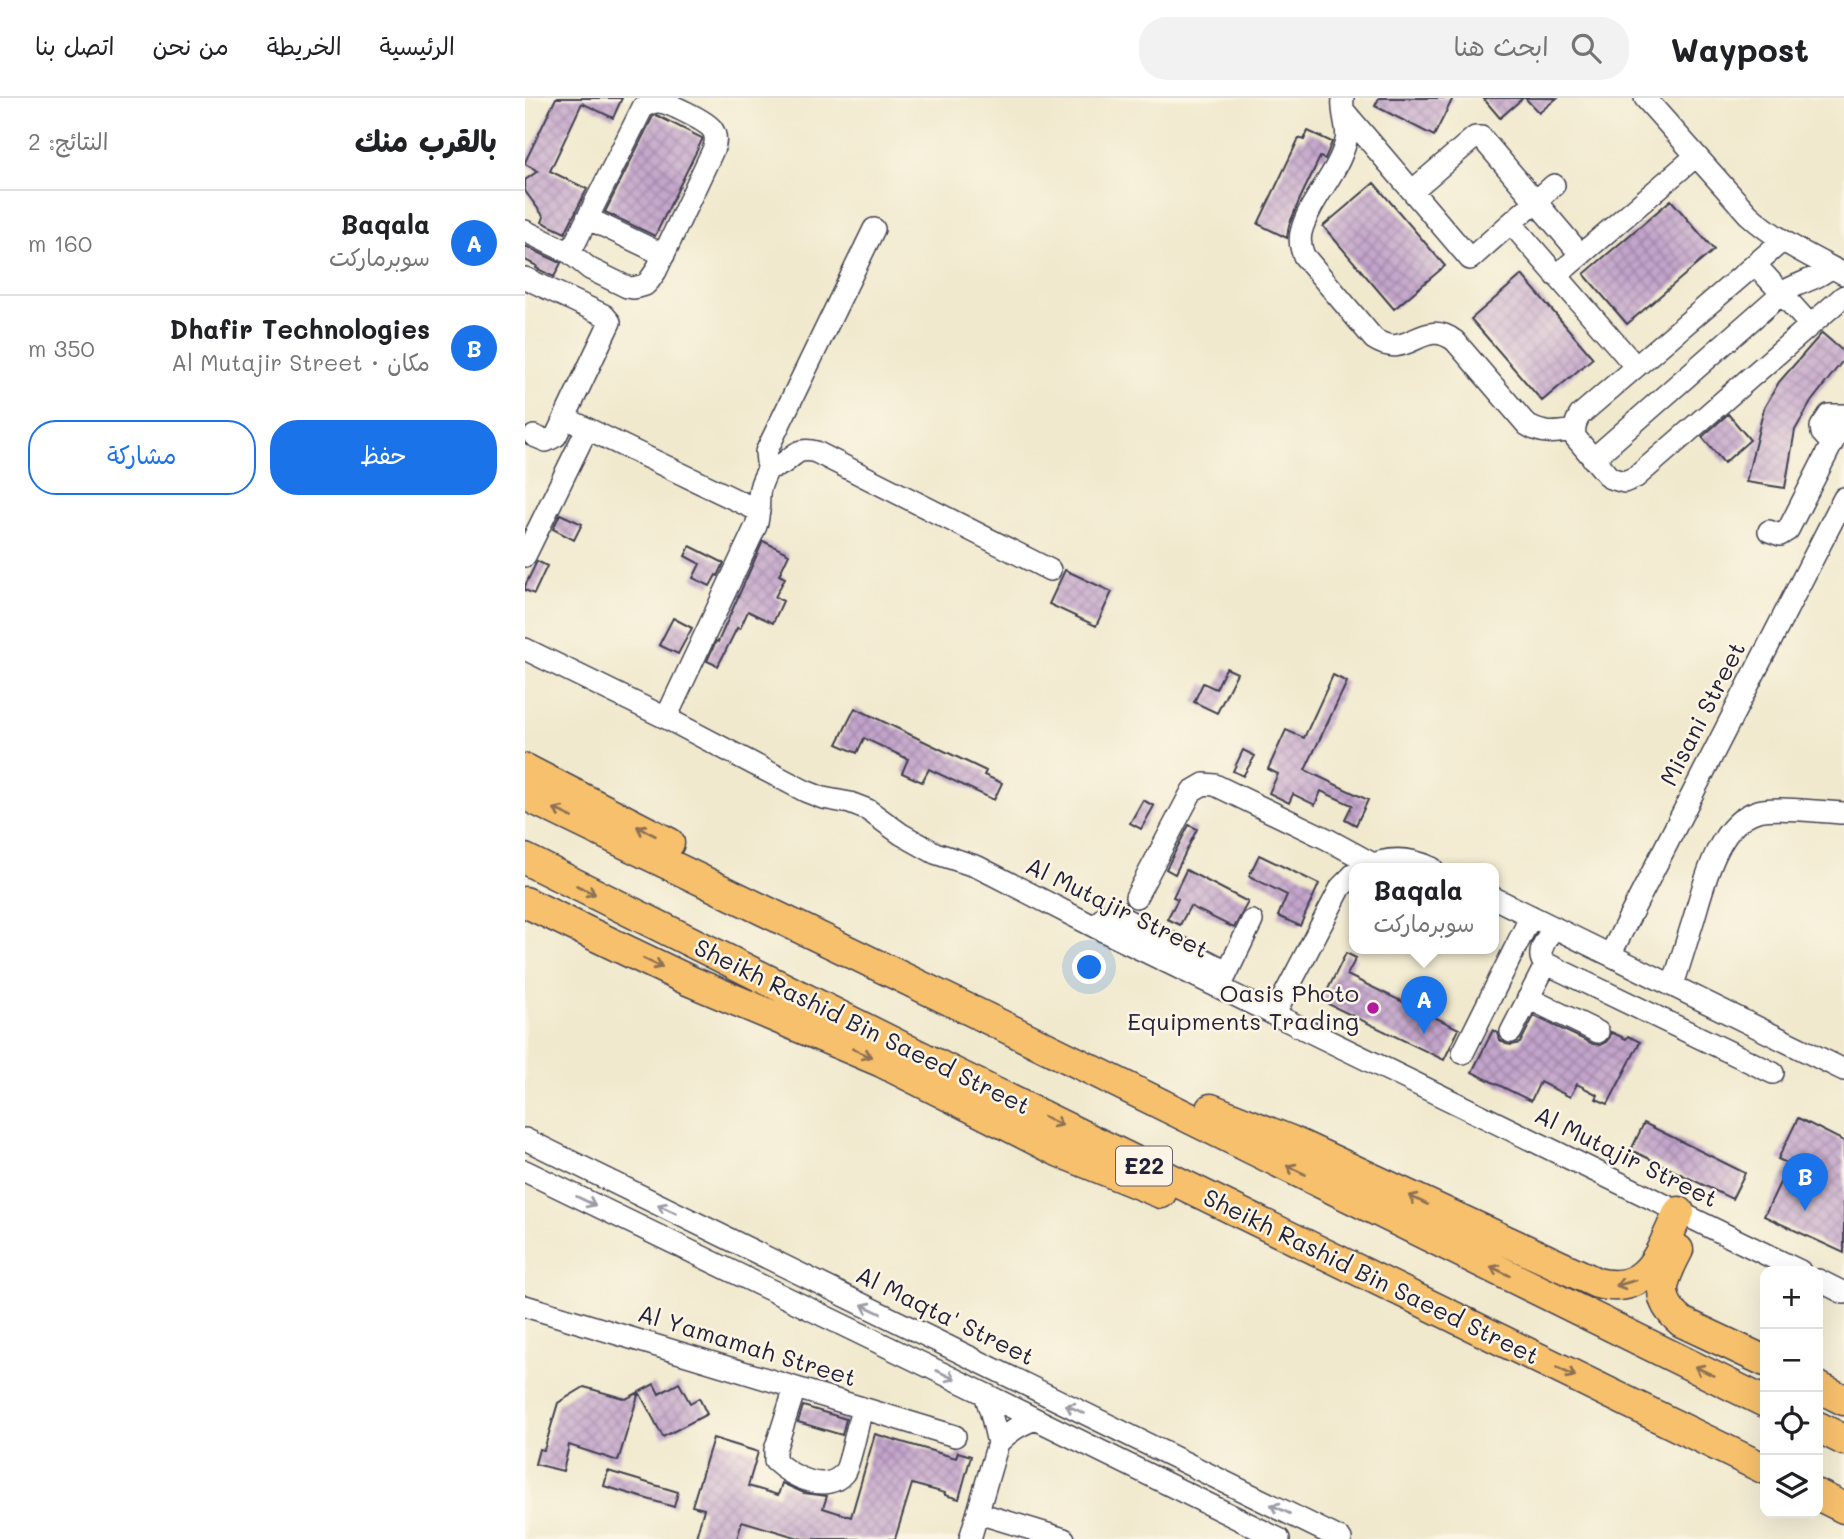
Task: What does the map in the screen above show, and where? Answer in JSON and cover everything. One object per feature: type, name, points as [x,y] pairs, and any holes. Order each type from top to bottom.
[{"type":"highway","points":[[525,769],[655,835],[963,1007]]},
{"type":"highway","name":"E22","points":[[525,795],[1005,1027],[1760,1400]]},
{"type":"highway","name":"Sheikh Rashid Bin Saeed Street","points":[[525,859],[928,1060],[1760,1467]]},
{"type":"highway","points":[[525,902],[680,976],[882,1062],[1061,1152],[1169,1196],[1272,1228]]},
{"type":"highway","points":[[1005,1027],[1291,1141],[1597,1283],[1623,1286],[1636,1281],[1653,1264],[1686,1215]]},
{"type":"highway","points":[[1686,1215],[1665,1275],[1662,1289],[1665,1303],[1671,1313],[1682,1322],[1760,1360]]},
{"type":"highway","points":[[1823,1390],[1844,1400]]},
{"type":"highway","points":[[1823,1430],[1844,1440]]},
{"type":"highway","points":[[1823,1498],[1844,1508]]},
{"type":"street","points":[[1645,98],[1760,226],[1782,241],[1837,270]]},
{"type":"street","points":[[525,231],[570,253],[590,269],[622,285],[633,288],[645,285],[664,255],[713,150],[716,140],[709,126],[667,104],[654,102],[640,110],[570,253]]},
{"type":"street","points":[[1343,104],[1470,259],[1553,185]]},
{"type":"street","points":[[1343,104],[1345,142],[1336,167],[1301,229],[1300,244],[1304,256],[1374,339],[1397,347],[1425,334],[1445,335],[1455,341],[1527,425],[1542,432],[1574,430]]},
{"type":"street","points":[[1412,191],[1479,136],[1581,255]]},
{"type":"street","points":[[1556,276],[1696,156]]},
{"type":"street","points":[[587,218],[664,255]]},
{"type":"street","points":[[1511,223],[1636,367]]},
{"type":"street","points":[[666,718],[756,526],[760,486],[769,467],[766,452],[874,229]]},
{"type":"street","points":[[1782,241],[1580,415],[1574,430],[1576,437],[1610,478],[1624,482],[1636,477],[1844,296]]},
{"type":"street","points":[[1755,264],[1810,325]]},
{"type":"street","points":[[1593,459],[1781,293],[1837,270]]},
{"type":"street","points":[[525,278],[607,316],[610,322],[556,436],[546,441],[534,436]]},
{"type":"street","points":[[1832,444],[1822,433],[1821,427],[1829,415],[1844,415]]},
{"type":"street","points":[[565,418],[759,511]]},
{"type":"street","points":[[1769,531],[1780,535],[1788,530],[1844,420]]},
{"type":"street","points":[[525,556],[587,429]]},
{"type":"street","points":[[769,467],[782,465],[801,450],[816,452],[1050,570]]},
{"type":"street","name":"Misani Street","points":[[1610,955],[1844,498]]},
{"type":"street","name":"Al Mutajir Street","points":[[525,649],[666,718],[805,791],[868,810],[901,834],[935,853],[978,867],[1097,928],[1223,979],[1274,1015],[1790,1266]]},
{"type":"street","points":[[1136,897],[1192,791],[1204,784],[1215,785],[1327,839],[1364,863]]},
{"type":"street","points":[[1673,985],[1709,870],[1724,840],[1739,821],[1752,813],[1769,809],[1844,813]]},
{"type":"street","points":[[1378,863],[1399,859],[1418,863]]},
{"type":"street","points":[[1274,1015],[1341,887],[1349,879]]},
{"type":"street","points":[[1499,900],[1844,1070]]},
{"type":"street","points":[[1463,1052],[1531,916]]},
{"type":"street","points":[[1223,979],[1252,921]]},
{"type":"street","points":[[1553,927],[1540,952],[1541,960],[1546,964],[1700,1046],[1773,1073]]},
{"type":"street","points":[[1511,1032],[1546,964]]},
{"type":"street","points":[[1528,998],[1598,1032]]},
{"type":"street","points":[[1700,1046],[1718,1007]]},
{"type":"street","name":"Al Maqta' Street","points":[[525,1139],[1341,1539]]},
{"type":"street","points":[[525,1171],[1279,1539]]},
{"type":"street","points":[[757,1284],[761,1276],[772,1274],[793,1284],[820,1284]]},
{"type":"street","points":[[1823,1282],[1844,1293]]},
{"type":"street","name":"Al Yamamah Street","points":[[525,1306],[955,1436]]},
{"type":"street","points":[[795,1388],[775,1450],[775,1461],[785,1470],[820,1484],[834,1481],[846,1472],[862,1408]]},
{"type":"street","points":[[985,1394],[998,1443]]},
{"type":"street","points":[[970,1539],[998,1443],[1017,1426],[1035,1419]]},
{"type":"street","points":[[1067,1435],[1114,1451],[1237,1510],[1246,1503],[1239,1489]]},
{"type":"street","points":[[978,1513],[1064,1539]]},
{"type":"building","points":[[556,98],[622,98],[613,118],[582,103],[550,171],[587,189],[565,233],[542,222],[544,217],[525,191],[525,180],[538,171],[525,162]]},
{"type":"building","points":[[1379,98],[1453,98],[1434,136],[1375,106]]},
{"type":"building","points":[[1483,98],[1523,98],[1500,118]]},
{"type":"building","points":[[1525,98],[1557,98],[1539,113]]},
{"type":"building","points":[[656,115],[702,140],[655,236],[605,212],[653,116]]},
{"type":"building","points":[[1308,131],[1332,142],[1325,159],[1320,157],[1299,201],[1289,225],[1287,238],[1258,224],[1299,138],[1304,140]]},
{"type":"building","points":[[1374,183],[1445,266],[1394,309],[1323,226]]},
{"type":"building","points":[[1671,200],[1714,250],[1627,324],[1584,274]]},
{"type":"building","points":[[525,246],[561,263],[554,277],[525,260]]},
{"type":"building","points":[[1522,275],[1593,358],[1542,401],[1471,319]]},
{"type":"building","points":[[1822,333],[1844,352],[1844,359],[1811,402],[1795,430],[1785,488],[1746,482],[1764,408],[1779,382]]},
{"type":"building","points":[[1728,414],[1750,440],[1724,463],[1702,437]]},
{"type":"building","points":[[560,514],[582,524],[574,540],[553,529]]},
{"type":"building","points":[[763,541],[789,554],[779,575],[785,578],[775,597],[783,601],[773,623],[748,611],[718,666],[707,661]]},
{"type":"building","points":[[690,546],[724,563],[710,586],[693,578],[700,564],[685,556]]},
{"type":"building","points":[[537,561],[547,566],[534,594],[525,590],[525,586]]},
{"type":"building","points":[[1065,570],[1112,592],[1096,626],[1049,604]]},
{"type":"building","points":[[673,618],[692,628],[678,654],[659,645]]},
{"type":"building","points":[[1226,668],[1237,673],[1217,713],[1194,702],[1203,683],[1216,689]]},
{"type":"building","points":[[1333,675],[1347,682],[1305,770],[1368,800],[1356,825],[1345,819],[1352,805],[1321,791],[1315,805],[1293,794],[1289,803],[1269,793],[1278,774],[1268,769],[1286,730],[1304,738]]},
{"type":"building","points":[[855,708],[986,771],[984,775],[1002,783],[994,800],[929,769],[922,782],[902,773],[908,759],[864,738],[857,753],[837,744]]},
{"type":"building","points":[[1243,750],[1255,756],[1243,776],[1233,771]]},
{"type":"building","points":[[1143,800],[1154,806],[1141,829],[1130,823]]},
{"type":"building","points":[[1189,825],[1197,829],[1175,874],[1166,869]]},
{"type":"building","points":[[1259,855],[1319,884],[1300,926],[1278,916],[1287,895],[1249,876]]},
{"type":"building","points":[[1186,870],[1248,902],[1234,928],[1190,906],[1180,925],[1167,919],[1178,899],[1173,897]]},
{"type":"building","points":[[1346,953],[1356,958],[1347,975],[1459,1029],[1444,1060],[1322,1001]]},
{"type":"building","points":[[1534,1016],[1593,1044],[1606,1042],[1611,1032],[1640,1042],[1608,1104],[1596,1099],[1598,1095],[1577,1084],[1570,1097],[1540,1082],[1531,1101],[1472,1072],[1493,1030],[1506,1044],[1520,1043]]},
{"type":"building","points":[[1798,1118],[1844,1141],[1844,1253],[1764,1216],[1789,1164],[1778,1159]]},
{"type":"building","points":[[1644,1123],[1745,1173],[1732,1199],[1631,1150]]},
{"type":"building","points":[[679,1383],[690,1403],[699,1398],[707,1414],[663,1437],[639,1392],[654,1384],[659,1394]]},
{"type":"building","points":[[584,1387],[626,1399],[639,1392],[618,1461],[569,1445],[563,1471],[535,1464],[539,1449],[544,1450],[558,1403]]},
{"type":"building","points":[[803,1406],[846,1419],[842,1435],[798,1422]]},
{"type":"building","points":[[875,1434],[956,1458],[958,1452],[971,1456],[959,1499],[912,1484],[895,1539],[802,1539],[742,1521],[737,1539],[696,1537],[704,1509],[692,1506],[713,1438],[758,1452],[748,1486],[778,1495],[782,1483],[804,1493],[827,1496],[823,1508],[851,1517]]},
{"type":"building","points":[[608,1471],[678,1492],[674,1507],[604,1486]]},
{"type":"place","name":"Oasis Photo Equipments Trading","points":[[1373,1008]]},
{"type":"place","name":"Baqala","points":[[1424,1034]]},
{"type":"place","name":"Dhafir Technologies","points":[[1805,1211]]}]
